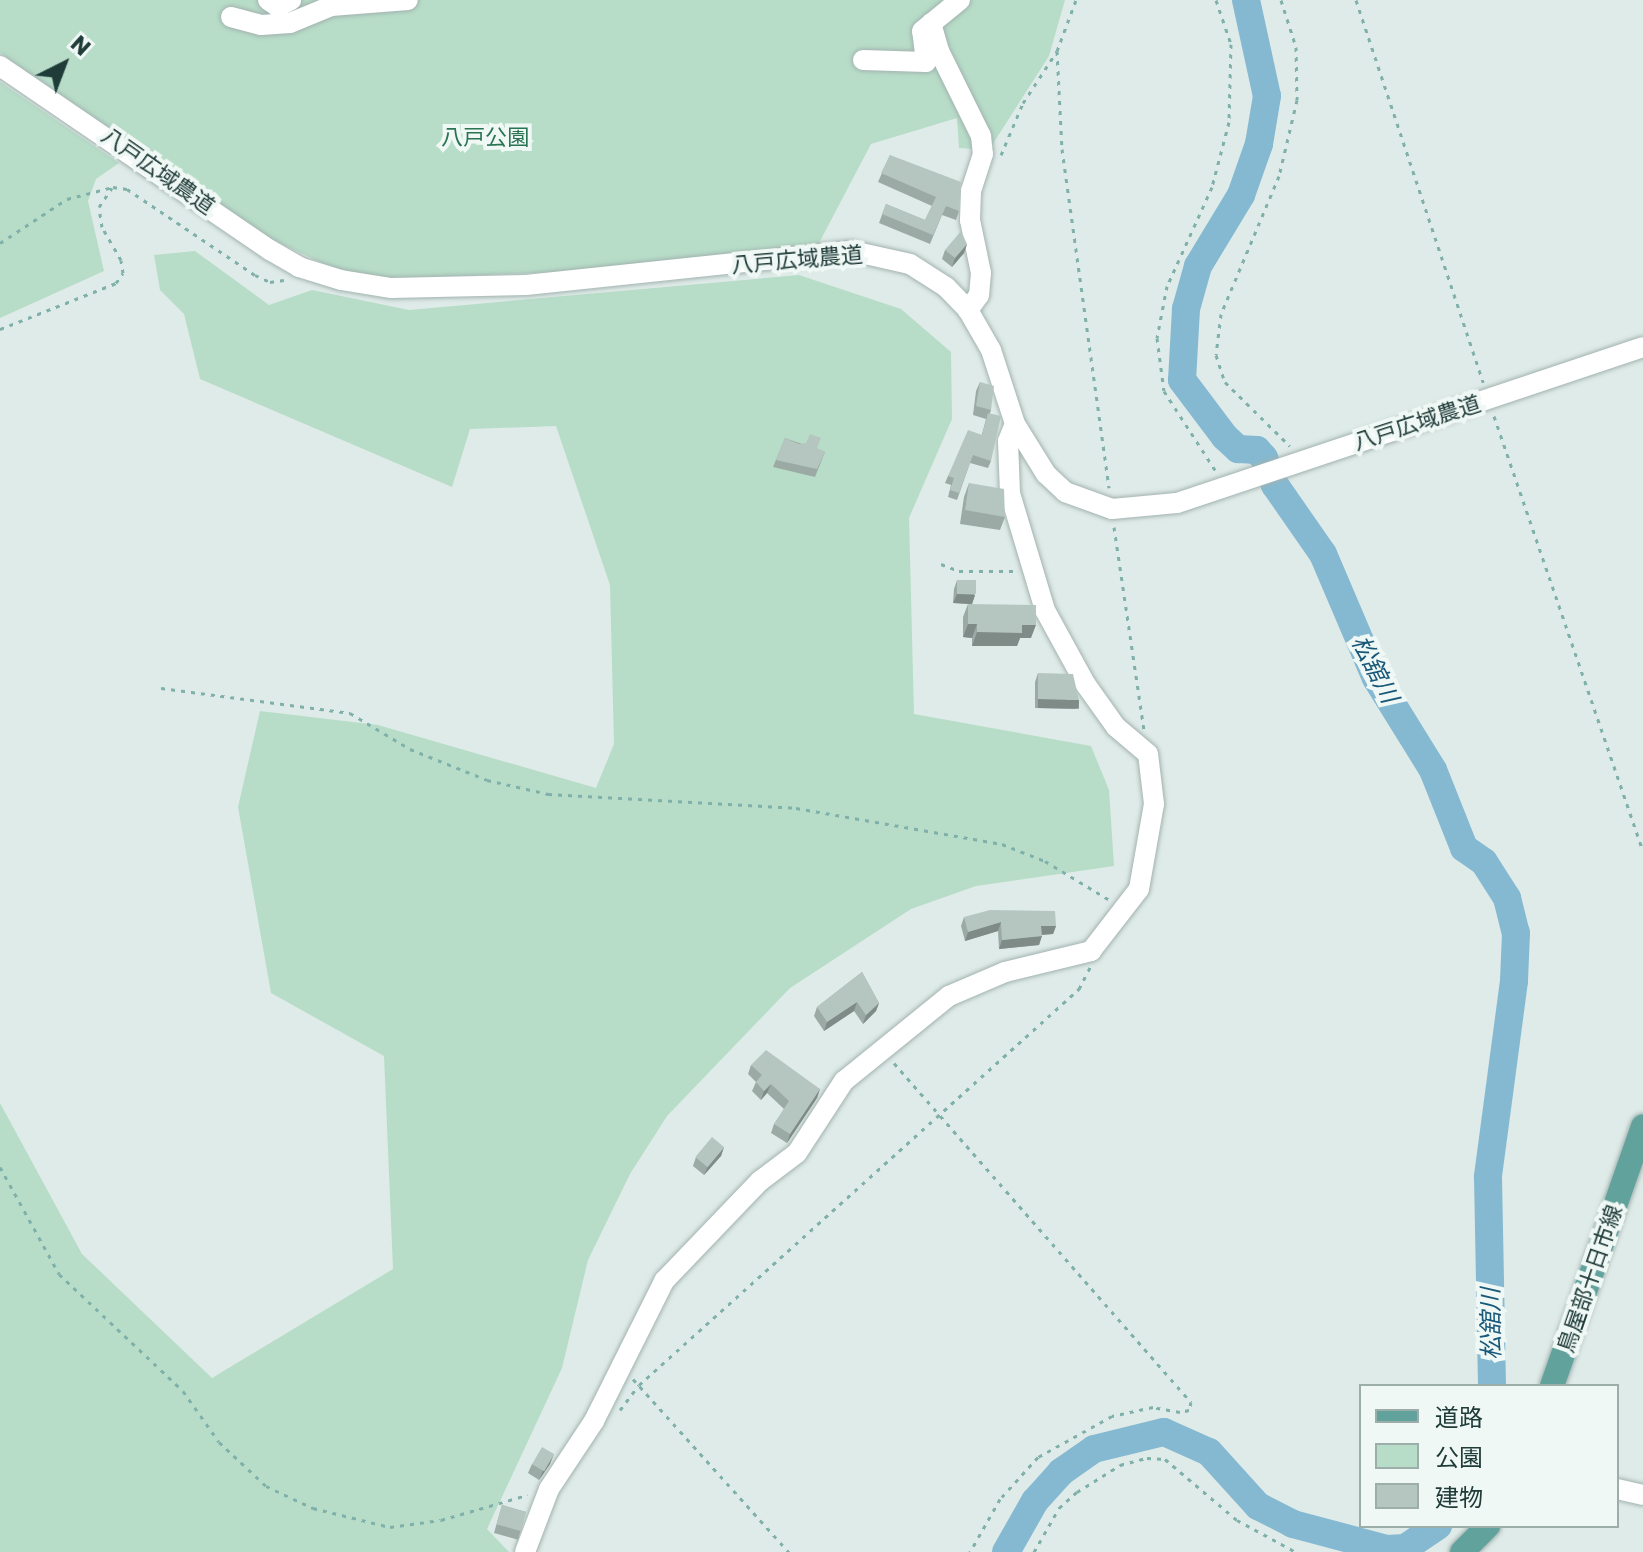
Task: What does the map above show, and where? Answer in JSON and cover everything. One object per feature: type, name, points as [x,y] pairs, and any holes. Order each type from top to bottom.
[{"type":"main road","name":"鳥屋部十日市線","points":[[1553,1384],[1643,1126]]},
{"type":"main road","points":[[1462,1552],[1486,1528]]},
{"type":"street","points":[[268,0],[278,7],[291,0]]},
{"type":"street","points":[[231,17],[261,25],[290,23],[331,6],[408,0]]},
{"type":"street","points":[[863,60],[926,62],[922,31],[960,0]]},
{"type":"street","points":[[931,23],[939,51],[981,136],[983,154],[971,191],[970,220],[981,273],[979,295],[968,310]]},
{"type":"street","name":"八戸広域農道","points":[[0,66],[299,267],[391,288],[526,285],[852,251],[910,264],[946,287],[968,310],[991,350],[1015,424],[1046,474],[1065,492],[1112,509],[1177,503],[1643,347]]},
{"type":"street","points":[[525,1552],[549,1489],[594,1421],[664,1281],[760,1181],[797,1153],[844,1081],[949,996],[1005,972],[1091,951],[1126,911],[1145,868],[1154,804],[1148,754],[1116,727],[1086,685],[1030,570],[1010,493],[1008,441],[1015,424]]},
{"type":"street","points":[[1619,1489],[1643,1495]]},
{"type":"path","points":[[997,167],[1023,103],[1057,51],[1076,0]]},
{"type":"path","points":[[1216,0],[1231,44],[1229,122],[1212,187],[1167,286],[1157,367],[1164,391],[1226,486]]},
{"type":"path","points":[[1281,0],[1296,47],[1297,100],[1279,176],[1221,314],[1216,355],[1225,382],[1299,462]]},
{"type":"path","points":[[1356,0],[1488,399],[1643,851]]},
{"type":"path","points":[[1057,51],[1062,149],[1148,754]]},
{"type":"path","points":[[0,243],[67,199],[113,187],[127,189],[270,282],[285,280],[299,267]]},
{"type":"path","points":[[0,329],[116,283],[123,273],[121,260],[102,227],[99,207],[113,187]]},
{"type":"path","points":[[941,564],[959,571],[1030,570]]},
{"type":"path","points":[[161,688],[350,713],[436,759],[487,780],[548,794],[796,808],[1002,844],[1045,861],[1126,911]]},
{"type":"path","points":[[612,1421],[639,1385],[1079,989],[1089,974],[1091,951]]},
{"type":"path","points":[[881,1048],[1191,1402],[1189,1410],[1180,1412],[1153,1407],[1112,1416],[1038,1457],[1000,1499],[970,1552]]},
{"type":"path","points":[[0,1167],[59,1274],[183,1391],[219,1442],[266,1486],[313,1508],[390,1527],[441,1520],[549,1489]]},
{"type":"path","points":[[620,1364],[789,1552]]},
{"type":"path","points":[[1034,1552],[1059,1508],[1077,1492],[1120,1465],[1147,1458],[1165,1459],[1237,1520],[1296,1552]]},
{"type":"green space","name":"八戸公園","points":[[0,0],[1065,0],[1049,56],[989,150],[959,148],[957,118],[871,144],[818,245],[635,269],[384,279],[335,269],[271,239],[0,53]]},
{"type":"green space","points":[[0,82],[119,163],[96,179],[88,201],[104,271],[0,318]]},
{"type":"green space","points":[[195,251],[269,305],[312,290],[409,310],[799,275],[901,309],[951,352],[952,419],[909,518],[914,714],[1091,746],[1109,790],[1114,866],[976,886],[911,909],[790,988],[667,1116],[630,1174],[588,1260],[562,1368],[487,1529],[509,1552],[0,1552],[0,1103],[82,1254],[212,1378],[393,1269],[384,1056],[271,993],[238,807],[260,711],[378,725],[596,788],[614,744],[610,585],[556,426],[470,429],[452,487],[200,379],[184,314],[160,290],[154,255]]},
{"type":"building","points":[[890,155],[961,182],[959,211],[946,206],[933,235],[882,214],[886,204],[925,220],[936,197],[881,173]]},
{"type":"building","points":[[961,231],[967,244],[955,258],[945,250]]},
{"type":"building","points":[[980,382],[994,386],[991,410],[976,406]]},
{"type":"building","points":[[988,413],[1001,416],[991,461],[973,455],[959,493],[950,490],[954,478],[948,476],[968,430],[982,435]]},
{"type":"building","points":[[810,434],[821,438],[817,448],[825,452],[817,469],[776,460],[785,438],[799,444],[806,443]]},
{"type":"building","points":[[969,483],[1004,489],[1005,517],[965,510]]},
{"type":"building","points":[[957,580],[976,580],[976,594],[957,594]]},
{"type":"building","points":[[968,604],[1036,605],[1036,625],[1022,625],[1022,633],[977,632],[977,624],[968,624]]},
{"type":"building","points":[[1038,673],[1073,674],[1079,700],[1038,699]]},
{"type":"building","points":[[990,910],[1055,911],[1056,926],[1041,926],[1042,936],[1002,940],[1001,922],[968,932],[964,917]]},
{"type":"building","points":[[862,972],[879,1003],[866,1015],[857,1002],[827,1022],[817,1007]]},
{"type":"building","points":[[766,1050],[820,1089],[790,1134],[774,1124],[789,1101],[771,1084],[764,1091],[756,1082],[762,1075],[751,1065]]},
{"type":"building","points":[[712,1137],[724,1147],[708,1167],[695,1157]]},
{"type":"building","points":[[542,1447],[554,1454],[544,1471],[532,1464]]},
{"type":"building","points":[[502,1505],[526,1512],[521,1531],[496,1524]]},
{"type":"waterway","name":"松舘川","points":[[1246,0],[1267,96],[1259,144],[1241,195],[1198,266],[1186,309],[1182,380],[1225,437],[1238,449],[1257,450],[1264,458],[1275,485],[1323,554],[1376,678],[1433,770],[1464,848],[1484,862],[1507,898],[1516,933],[1514,981],[1488,1177],[1492,1384]]},
{"type":"waterway","name":"松舘川","points":[[1006,1552],[1035,1501],[1061,1472],[1094,1449],[1164,1432],[1209,1452],[1258,1506],[1293,1524],[1387,1549],[1405,1548],[1435,1528]]}]
